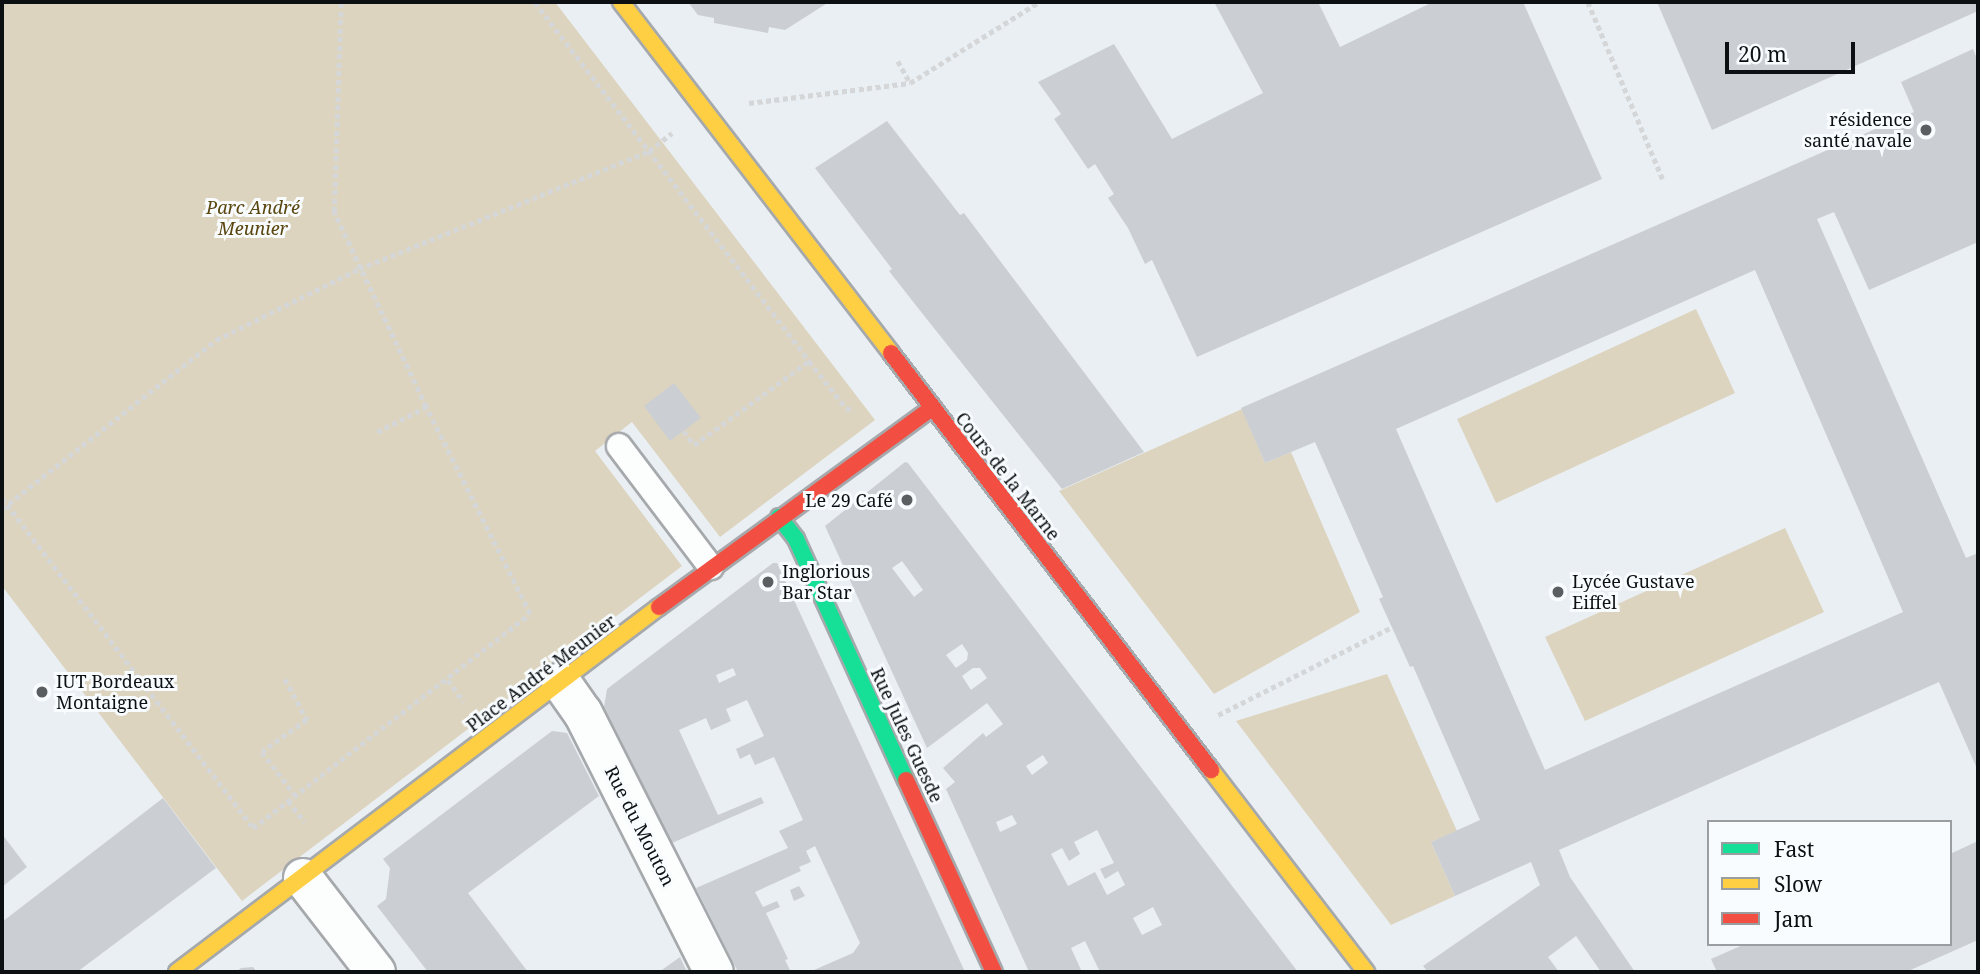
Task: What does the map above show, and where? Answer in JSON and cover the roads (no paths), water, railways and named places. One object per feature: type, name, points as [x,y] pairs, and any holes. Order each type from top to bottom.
[{"type":"street","name":"Cours de la Marne","points":[[621,2],[1366,972]]},
{"type":"street","name":"Place André Meunier","points":[[177,972],[712,567],[932,408]]},
{"type":"street","name":"Rue Jules Guesde","points":[[779,517],[796,539],[994,972]]},
{"type":"street","name":"Rue du Mouton","points":[[561,682],[583,713],[714,972]]},
{"type":"street","points":[[303,878],[376,972]]},
{"type":"lane","points":[[619,446],[712,567]]},
{"type":"place","name":"résidence santé navale","points":[[1926,130]]},
{"type":"place","name":"Le 29 Café","points":[[907,500]]},
{"type":"place","name":"Inglorious Bar Star","points":[[768,582]]},
{"type":"place","name":"Lycée Gustave Eiffel","points":[[1558,592]]},
{"type":"place","name":"IUT Bordeaux Montaigne","points":[[42,692]]},
{"type":"park label","name":"Parc André Meunier","points":[[253,218]]}]
